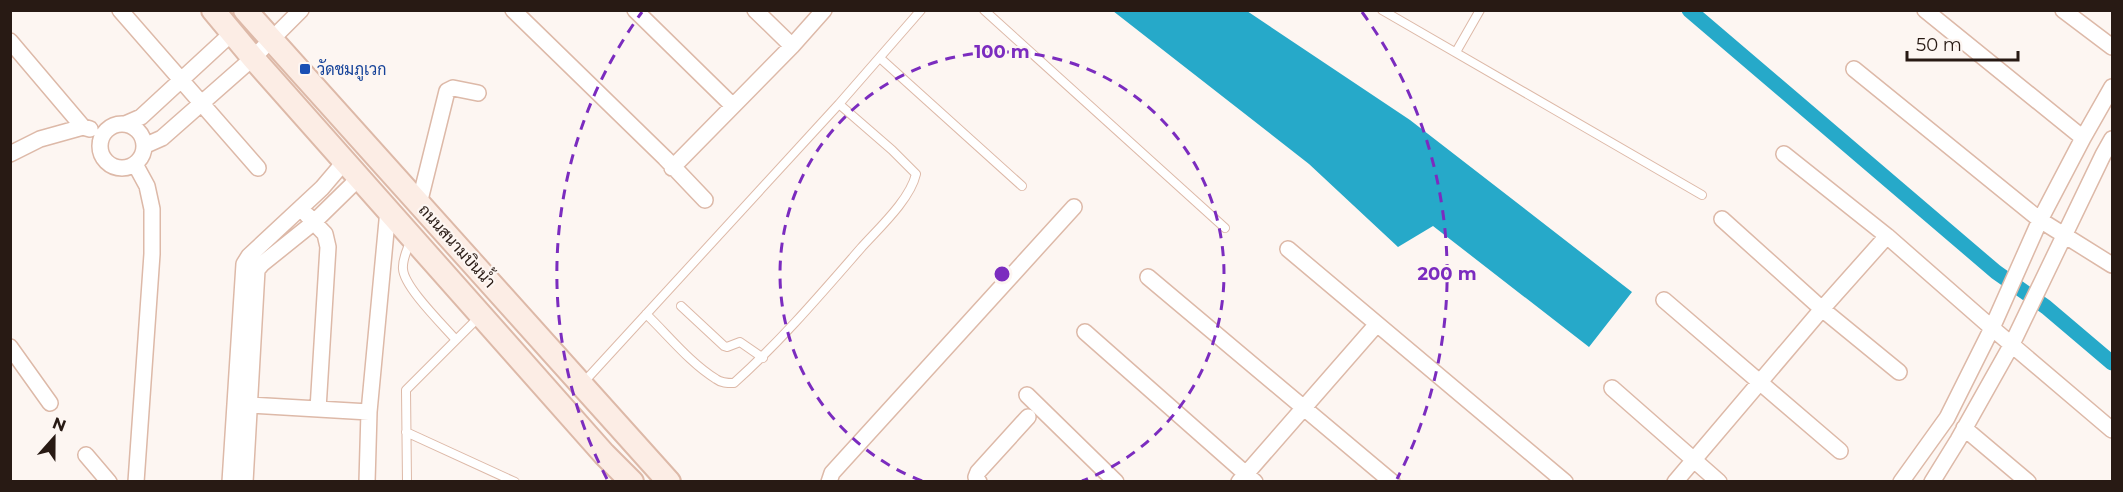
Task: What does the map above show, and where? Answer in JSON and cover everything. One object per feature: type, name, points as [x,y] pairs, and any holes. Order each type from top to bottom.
[{"type":"main road","name":"ถนนสนามบินน้ำ","points":[[213,10],[412,238],[604,454],[632,482]]},
{"type":"main road","name":"ถนนสนามบินน้ำ","points":[[245,10],[669,482]]},
{"type":"main road","points":[[352,127],[345,161],[378,158]]},
{"type":"main road","points":[[604,454],[613,482]]},
{"type":"street","points":[[120,10],[258,168]]},
{"type":"street","points":[[144,146],[162,138],[253,58],[301,10]]},
{"type":"street","points":[[513,10],[705,200]]},
{"type":"street","points":[[635,10],[732,105]]},
{"type":"street","points":[[755,10],[792,46]]},
{"type":"street","points":[[672,168],[792,46],[824,10]]},
{"type":"street","points":[[1925,10],[2083,138]]},
{"type":"street","points":[[2063,10],[2112,47]]},
{"type":"street","points":[[125,124],[139,132],[144,146],[135,164],[120,168],[106,162],[100,152],[99,144],[104,132],[110,127],[141,117],[232,33]]},
{"type":"street","points":[[10,41],[83,128]]},
{"type":"street","points":[[1854,69],[2040,220],[2112,265]]},
{"type":"street","points":[[1901,482],[1947,418],[1992,328],[2040,220],[2112,87]]},
{"type":"street","points":[[419,204],[447,91],[453,88],[478,93]]},
{"type":"street","points":[[10,154],[40,139],[83,128],[104,132]]},
{"type":"street","points":[[1932,482],[2012,344],[2064,236],[2108,158],[2112,139]]},
{"type":"street","points":[[1784,154],[1887,236],[2112,430]]},
{"type":"street","points":[[230,482],[244,366],[251,267],[249,256],[301,208],[345,161]]},
{"type":"street","points":[[251,267],[313,223],[345,161]]},
{"type":"street","points":[[135,164],[147,186],[152,209],[152,254],[136,482]]},
{"type":"street","points":[[829,482],[832,473],[1074,207]]},
{"type":"street","points":[[301,208],[326,234],[328,247],[318,409]]},
{"type":"street","points":[[367,482],[369,412],[388,210]]},
{"type":"street","points":[[1722,219],[1821,309],[1899,372]]},
{"type":"street","points":[[1675,482],[1821,309],[1887,236]]},
{"type":"street","points":[[1288,249],[1566,482]]},
{"type":"street","points":[[1148,277],[1392,482]]},
{"type":"street","points":[[1664,300],[1840,451]]},
{"type":"street","points":[[1085,332],[1247,478],[1377,324]]},
{"type":"street","points":[[10,347],[50,403]]},
{"type":"street","points":[[244,366],[250,405],[245,482]]},
{"type":"street","points":[[1612,388],[1719,482]]},
{"type":"street","points":[[1027,395],[1116,482]]},
{"type":"street","points":[[250,405],[369,412]]},
{"type":"street","points":[[979,482],[976,477],[978,472],[1028,417]]},
{"type":"street","points":[[1964,428],[2028,482]]},
{"type":"street","points":[[86,455],[109,482]]},
{"type":"lane","points":[[581,385],[839,104],[921,10]]},
{"type":"lane","points":[[984,10],[1225,228]]},
{"type":"lane","points":[[1382,10],[1702,195]]},
{"type":"lane","points":[[1456,52],[1480,10]]},
{"type":"lane","points":[[880,58],[1022,186]]},
{"type":"lane","points":[[646,314],[692,359],[723,383],[734,383],[763,358],[876,232],[914,183],[916,174],[839,104]]},
{"type":"lane","points":[[412,238],[402,268],[408,284],[456,340]]},
{"type":"lane","points":[[681,306],[727,347],[740,342],[763,358]]},
{"type":"lane","points":[[407,482],[406,390],[481,315]]},
{"type":"lane","points":[[406,432],[514,482]]},
{"type":"water","points":[[1113,11],[1247,11],[1410,120],[1632,292],[1589,347],[1433,226],[1398,247],[1309,164]]},
{"type":"waterway","points":[[1689,10],[1996,272],[2046,307],[2112,363]]},
{"type":"place","name":"วัดชมภูเวก","points":[[305,69]]}]
